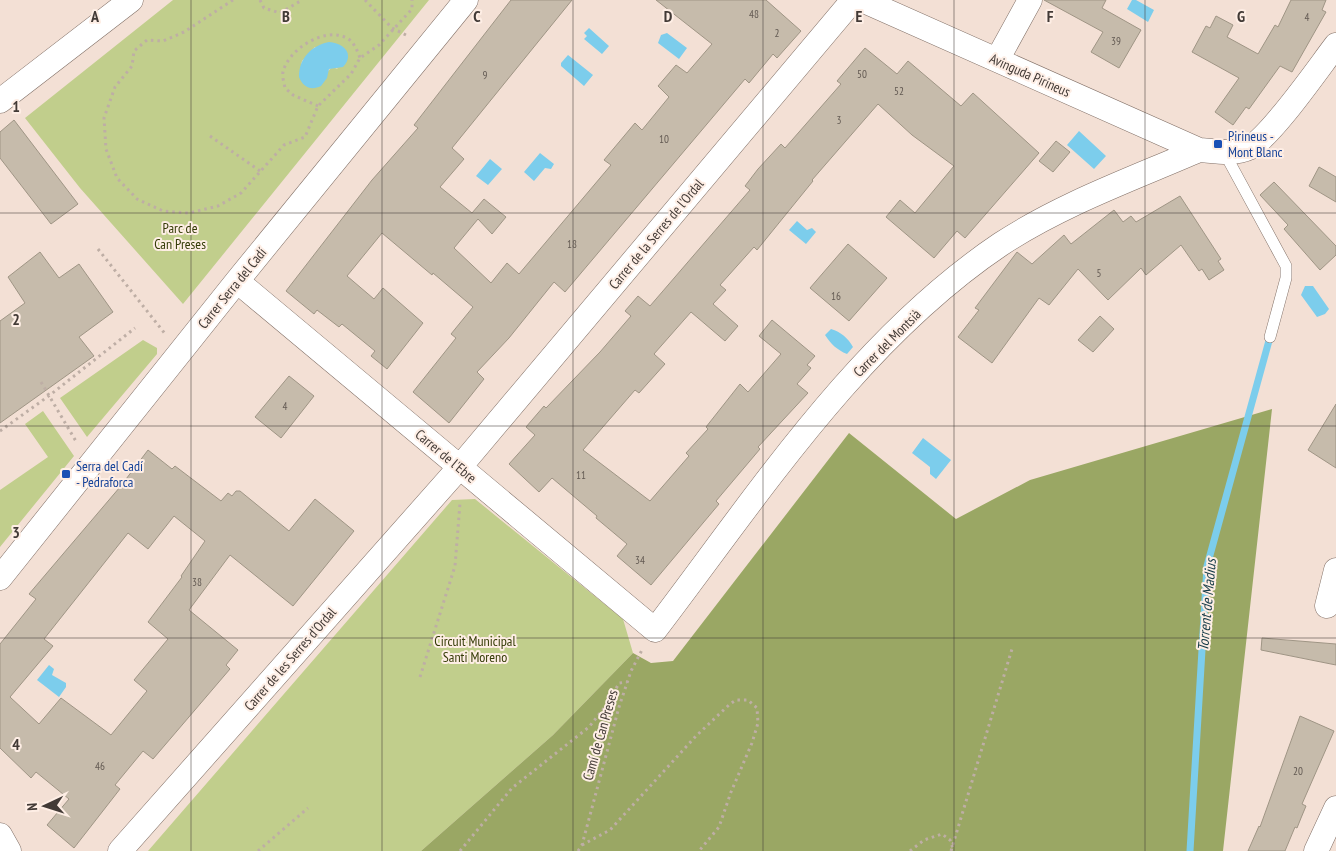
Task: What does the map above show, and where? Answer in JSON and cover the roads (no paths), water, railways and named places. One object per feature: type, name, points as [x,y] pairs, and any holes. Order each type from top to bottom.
[{"type":"street","points":[[0,101],[131,0]]},
{"type":"street","name":"Carrer Serra del Cadí","points":[[0,578],[237,280],[466,0]]},
{"type":"street","name":"Carrer de la Serres de l'Ordal","points":[[459,468],[853,0]]},
{"type":"street","name":"Avinguda Pirineus","points":[[862,0],[1199,150]]},
{"type":"street","points":[[997,60],[1030,0]]},
{"type":"street","points":[[1199,150],[1224,152],[1249,148],[1302,92],[1336,45]]},
{"type":"street","name":"Carrer del Montsià","points":[[655,630],[824,408],[891,337],[944,287],[1002,243],[1046,218],[1199,150]]},
{"type":"street","name":"Carrer de l'Ebre","points":[[237,280],[459,468],[655,630]]},
{"type":"street","name":"Carrer de les Serres d'Ordal","points":[[120,851],[459,468]]},
{"type":"street","points":[[1327,606],[1336,570]]},
{"type":"street","points":[[1316,851],[1336,808]]},
{"type":"street","points":[[0,836],[9,851]]},
{"type":"lane","points":[[1224,152],[1286,266],[1286,278],[1270,337]]},
{"type":"water","points":[[1132,0],[1136,0],[1154,10],[1148,22],[1127,9]]},
{"type":"water","points":[[589,28],[609,46],[602,54],[584,39],[587,36],[584,33]]},
{"type":"water","points":[[667,33],[687,48],[679,59],[658,43],[661,35]]},
{"type":"water","points":[[329,42],[343,47],[348,54],[348,58],[343,67],[329,69],[327,78],[321,86],[308,87],[299,77],[301,64],[307,54],[317,46]]},
{"type":"water","points":[[568,55],[593,75],[584,86],[561,66],[561,63]]},
{"type":"water","points":[[1079,131],[1106,156],[1094,169],[1067,145]]},
{"type":"water","points":[[540,153],[554,164],[551,169],[545,168],[534,181],[524,172]]},
{"type":"water","points":[[490,159],[502,169],[488,185],[476,176]]},
{"type":"water","points":[[797,221],[807,230],[812,228],[816,232],[806,244],[789,230]]},
{"type":"water","points":[[1305,286],[1313,286],[1329,309],[1325,314],[1317,317],[1301,295]]},
{"type":"water","points":[[831,329],[846,338],[853,347],[847,354],[834,346],[825,335]]},
{"type":"water","points":[[923,438],[951,460],[936,479],[930,474],[930,467],[912,453]]},
{"type":"water","points":[[49,665],[54,669],[52,675],[66,683],[66,687],[59,697],[37,680]]},
{"type":"waterway","name":"Torrent de Madius","points":[[1190,851],[1207,566],[1270,337]]},
{"type":"place","name":"Pirineus - Mont Blanc","points":[[1218,144]]},
{"type":"place","name":"Serra del Cadí - Pedraforca","points":[[66,474]]},
{"type":"park label","name":"Parc de Can Preses","points":[[180,236]]},
{"type":"park label","name":"Circuit Municipal Santi Moreno","points":[[475,650]]}]
